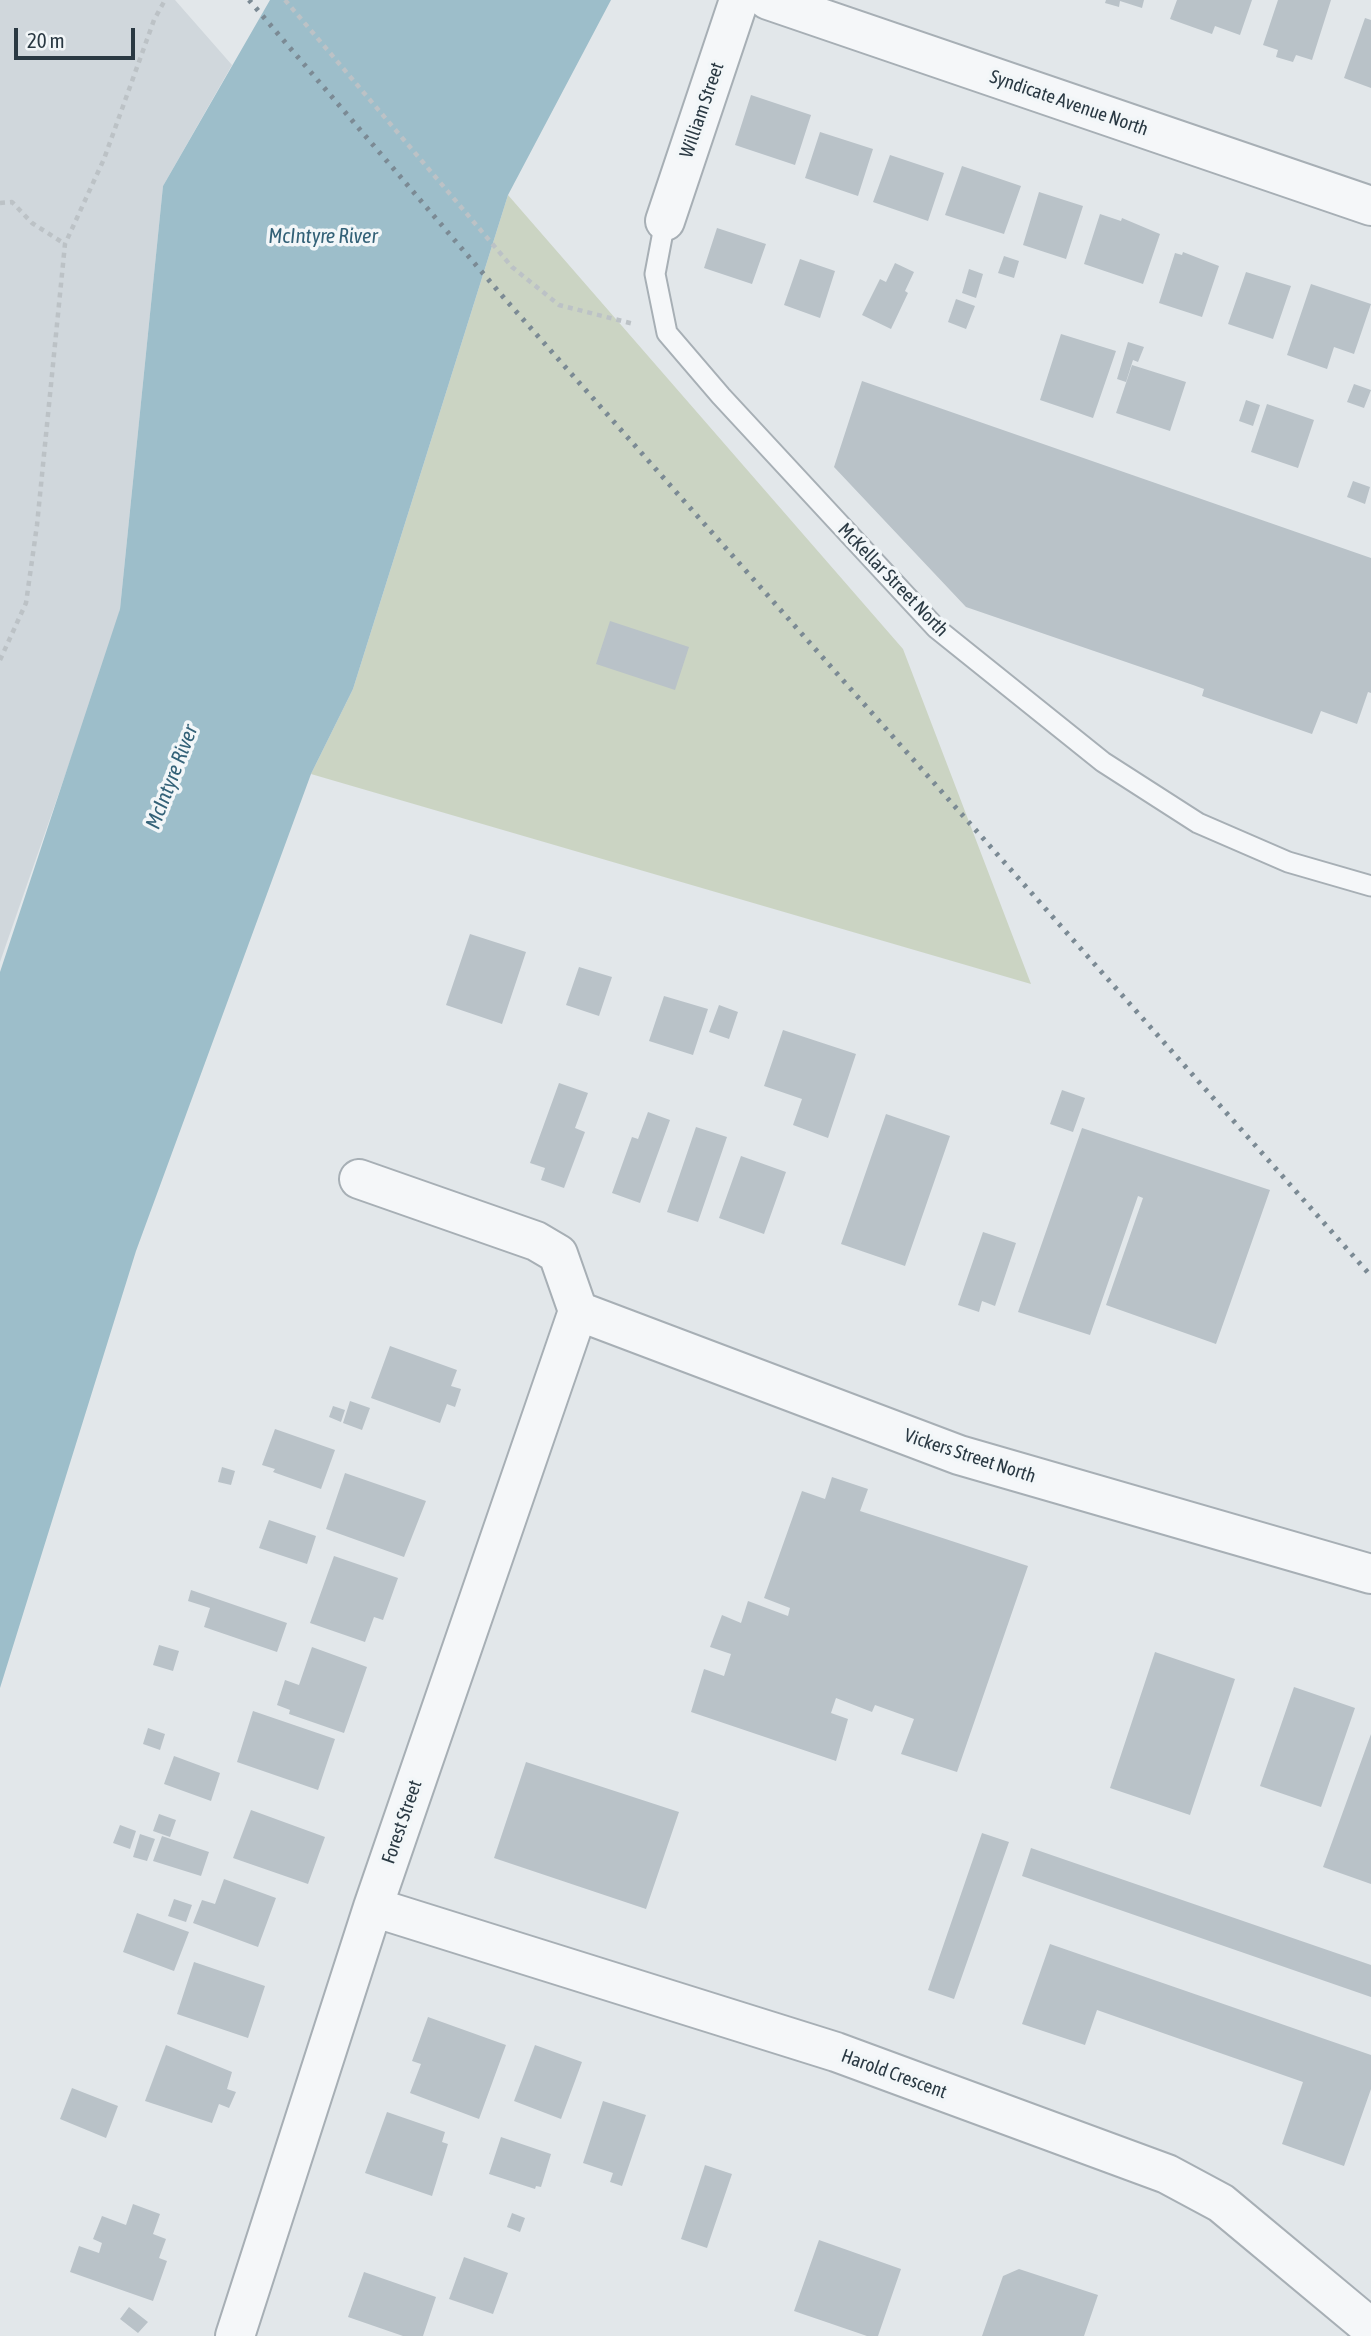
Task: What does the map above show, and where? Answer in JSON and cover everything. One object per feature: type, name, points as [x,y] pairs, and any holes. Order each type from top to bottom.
[{"type":"street","name":"William Street","points":[[664,221],[739,0]]},
{"type":"street","name":"Syndicate Avenue North","points":[[768,0],[1371,206]]},
{"type":"street","points":[[359,1179],[558,1254],[578,1311]]},
{"type":"street","name":"Vickers Street North","points":[[578,1311],[958,1455],[1371,1574]]},
{"type":"street","name":"Forest Street","points":[[236,2336],[373,1907],[578,1311]]},
{"type":"street","name":"Harold Crescent","points":[[373,1907],[836,2052],[1167,2174],[1221,2203],[1371,2328]]},
{"type":"lane","name":"McKellar Street North","points":[[664,221],[655,274],[667,333],[721,396],[936,628],[1102,762],[1198,823],[1288,862],[1371,886]]},
{"type":"path","points":[[0,660],[26,603],[37,525],[65,244],[104,159],[149,31],[165,0]]},
{"type":"path","points":[[285,0],[512,267],[559,305],[629,325],[665,320]]},
{"type":"path","points":[[0,203],[12,202],[32,223],[65,244]]},
{"type":"shaded area","points":[[0,0],[175,0],[232,65],[163,186],[120,609],[113,638],[0,962]]},
{"type":"green space","points":[[508,195],[903,649],[1031,984],[311,774],[353,689]]},
{"type":"water","name":"McIntyre River","points":[[270,0],[611,0],[508,195],[353,689],[311,774],[136,1251],[0,1688],[0,972],[120,609],[163,186]]},
{"type":"building","points":[[1106,0],[1144,0],[1142,8],[1120,1],[1119,7],[1105,3]]},
{"type":"building","points":[[1177,0],[1252,0],[1240,35],[1215,26],[1212,34],[1170,19]]},
{"type":"building","points":[[1278,0],[1331,0],[1312,60],[1296,55],[1293,62],[1276,57],[1278,50],[1263,45]]},
{"type":"building","points":[[1365,18],[1371,20],[1371,88],[1344,78]]},
{"type":"building","points":[[751,95],[811,115],[795,165],[735,145]]},
{"type":"building","points":[[820,132],[873,149],[858,196],[805,178]]},
{"type":"building","points":[[890,155],[944,173],[928,221],[873,202]]},
{"type":"building","points":[[962,166],[1021,186],[1004,234],[945,215]]},
{"type":"building","points":[[1039,192],[1083,206],[1066,259],[1023,245]]},
{"type":"building","points":[[1100,214],[1121,221],[1122,218],[1160,234],[1143,284],[1084,264]]},
{"type":"building","points":[[717,228],[766,244],[752,284],[704,268]]},
{"type":"building","points":[[1183,252],[1219,266],[1202,317],[1159,303],[1175,253],[1182,255]]},
{"type":"building","points":[[1004,256],[1019,261],[1014,278],[998,273]]},
{"type":"building","points":[[800,259],[835,271],[820,318],[784,305]]},
{"type":"building","points":[[895,263],[914,272],[905,291],[908,293],[891,329],[862,315],[880,279],[886,282]]},
{"type":"building","points":[[969,269],[983,274],[976,298],[962,293]]},
{"type":"building","points":[[1246,272],[1291,286],[1273,339],[1228,324]]},
{"type":"building","points":[[1311,284],[1371,304],[1354,354],[1334,347],[1327,369],[1287,355]]},
{"type":"building","points":[[956,299],[975,306],[966,329],[948,322]]},
{"type":"building","points":[[1061,334],[1116,351],[1093,418],[1040,400]]},
{"type":"building","points":[[1128,342],[1144,347],[1138,362],[1133,360],[1126,382],[1117,379]]},
{"type":"building","points":[[1132,365],[1186,382],[1170,431],[1116,413]]},
{"type":"building","points":[[862,381],[1371,558],[1371,693],[1368,692],[1357,724],[1321,711],[1312,734],[1202,696],[1204,689],[966,607],[834,467]]},
{"type":"building","points":[[1354,384],[1371,390],[1364,408],[1347,402]]},
{"type":"building","points":[[1246,400],[1260,405],[1253,426],[1239,421]]},
{"type":"building","points":[[1267,404],[1314,420],[1298,468],[1251,452]]},
{"type":"building","points":[[1353,481],[1370,487],[1365,504],[1347,497]]},
{"type":"building","points":[[610,621],[689,647],[675,690],[596,664]]},
{"type":"building","points":[[470,934],[526,952],[502,1024],[446,1005]]},
{"type":"building","points":[[579,967],[612,977],[599,1016],[566,1005]]},
{"type":"building","points":[[664,996],[708,1009],[693,1055],[649,1041]]},
{"type":"building","points":[[719,1005],[738,1012],[729,1039],[709,1032]]},
{"type":"building","points":[[783,1030],[856,1054],[828,1138],[793,1125],[802,1099],[764,1086]]},
{"type":"building","points":[[559,1083],[588,1093],[575,1128],[585,1132],[564,1188],[541,1180],[545,1168],[530,1163]]},
{"type":"building","points":[[1062,1090],[1085,1098],[1073,1132],[1050,1124]]},
{"type":"building","points":[[648,1112],[670,1120],[640,1203],[612,1193],[632,1137],[638,1139]]},
{"type":"building","points":[[886,1114],[950,1136],[905,1266],[841,1244]]},
{"type":"building","points":[[696,1127],[727,1137],[698,1222],[667,1212]]},
{"type":"building","points":[[1082,1128],[1270,1190],[1216,1344],[1106,1305],[1143,1198],[1138,1196],[1090,1335],[1018,1312]]},
{"type":"building","points":[[741,1156],[786,1172],[764,1234],[719,1218]]},
{"type":"building","points":[[983,1232],[1016,1243],[995,1306],[982,1301],[979,1312],[958,1305]]},
{"type":"building","points":[[390,1346],[457,1370],[451,1386],[461,1389],[455,1407],[447,1404],[440,1423],[371,1398]]},
{"type":"building","points":[[350,1401],[370,1408],[362,1430],[343,1423]]},
{"type":"building","points":[[333,1406],[345,1410],[341,1422],[329,1417]]},
{"type":"building","points":[[275,1429],[335,1450],[321,1489],[273,1472],[275,1469],[262,1465]]},
{"type":"building","points":[[222,1467],[235,1471],[231,1485],[218,1482]]},
{"type":"building","points":[[345,1473],[426,1501],[404,1557],[326,1529]]},
{"type":"building","points":[[832,1477],[868,1489],[860,1511],[1028,1566],[957,1772],[901,1754],[914,1719],[875,1705],[872,1712],[836,1698],[831,1713],[848,1719],[836,1761],[691,1712],[704,1669],[724,1676],[731,1654],[710,1647],[722,1615],[741,1623],[748,1601],[788,1616],[790,1608],[764,1598],[802,1491],[825,1499]]},
{"type":"building","points":[[269,1520],[316,1536],[307,1564],[259,1548]]},
{"type":"building","points":[[334,1556],[398,1578],[383,1620],[374,1617],[365,1642],[310,1623]]},
{"type":"building","points":[[191,1590],[287,1623],[277,1652],[204,1627],[210,1608],[188,1601]]},
{"type":"building","points":[[159,1645],[179,1651],[173,1671],[153,1665]]},
{"type":"building","points":[[312,1647],[367,1667],[344,1733],[289,1714],[290,1710],[277,1705],[285,1680],[299,1685]]},
{"type":"building","points":[[1155,1652],[1235,1679],[1190,1815],[1110,1788]]},
{"type":"building","points":[[1294,1687],[1355,1708],[1321,1807],[1260,1786]]},
{"type":"building","points":[[253,1711],[335,1739],[318,1790],[237,1762]]},
{"type":"building","points":[[148,1728],[165,1734],[160,1750],[143,1744]]},
{"type":"building","points":[[1371,1734],[1371,1884],[1323,1867]]},
{"type":"building","points":[[174,1756],[220,1773],[211,1801],[164,1784]]},
{"type":"building","points":[[526,1762],[679,1812],[646,1909],[494,1858]]},
{"type":"building","points":[[251,1810],[325,1837],[308,1884],[233,1858]]},
{"type":"building","points":[[159,1814],[176,1820],[170,1837],[153,1831]]},
{"type":"building","points":[[120,1825],[136,1831],[130,1849],[113,1843]]},
{"type":"building","points":[[982,1833],[1009,1842],[954,1999],[928,1990]]},
{"type":"building","points":[[140,1834],[155,1839],[147,1861],[133,1857]]},
{"type":"building","points":[[162,1836],[209,1852],[201,1876],[153,1861]]},
{"type":"building","points":[[1031,1848],[1371,1965],[1371,1997],[1022,1876]]},
{"type":"building","points":[[224,1879],[276,1898],[258,1947],[193,1923],[202,1900],[215,1904]]},
{"type":"building","points":[[174,1899],[192,1905],[186,1922],[168,1916]]},
{"type":"building","points":[[137,1913],[189,1932],[174,1971],[123,1952]]},
{"type":"building","points":[[1050,1944],[1371,2055],[1371,2089],[1344,2166],[1282,2144],[1303,2082],[1097,2010],[1085,2045],[1022,2024]]},
{"type":"building","points":[[194,1962],[265,1986],[248,2038],[177,2014]]},
{"type":"building","points":[[428,2017],[506,2045],[479,2119],[410,2093],[421,2064],[412,2061]]},
{"type":"building","points":[[166,2045],[232,2072],[227,2089],[236,2092],[229,2108],[219,2104],[212,2123],[145,2101]]},
{"type":"building","points":[[535,2045],[582,2062],[561,2119],[514,2101]]},
{"type":"building","points":[[72,2088],[118,2106],[106,2138],[60,2119]]},
{"type":"building","points":[[603,2101],[646,2115],[622,2186],[610,2182],[613,2173],[583,2163]]},
{"type":"building","points":[[387,2112],[445,2132],[442,2142],[448,2144],[432,2196],[365,2173]]},
{"type":"building","points":[[501,2137],[551,2154],[541,2187],[536,2186],[535,2189],[489,2174]]},
{"type":"building","points":[[705,2165],[732,2174],[707,2248],[681,2239]]},
{"type":"building","points":[[133,2204],[160,2214],[153,2234],[166,2239],[159,2258],[167,2261],[153,2301],[70,2272],[79,2246],[99,2253],[102,2243],[93,2239],[102,2216],[126,2225]]},
{"type":"building","points":[[512,2213],[525,2218],[520,2232],[507,2227]]},
{"type":"building","points":[[819,2240],[901,2269],[878,2336],[867,2336],[794,2311]]},
{"type":"building","points":[[464,2257],[508,2273],[493,2314],[449,2299]]},
{"type":"building","points":[[1019,2269],[1098,2295],[1084,2336],[982,2336],[1003,2276]]},
{"type":"building","points":[[364,2272],[436,2297],[423,2336],[403,2336],[348,2317]]},
{"type":"building","points":[[129,2307],[148,2322],[138,2333],[120,2319]]},
{"type":"railway","points":[[249,0],[505,299],[1371,1276]]}]
